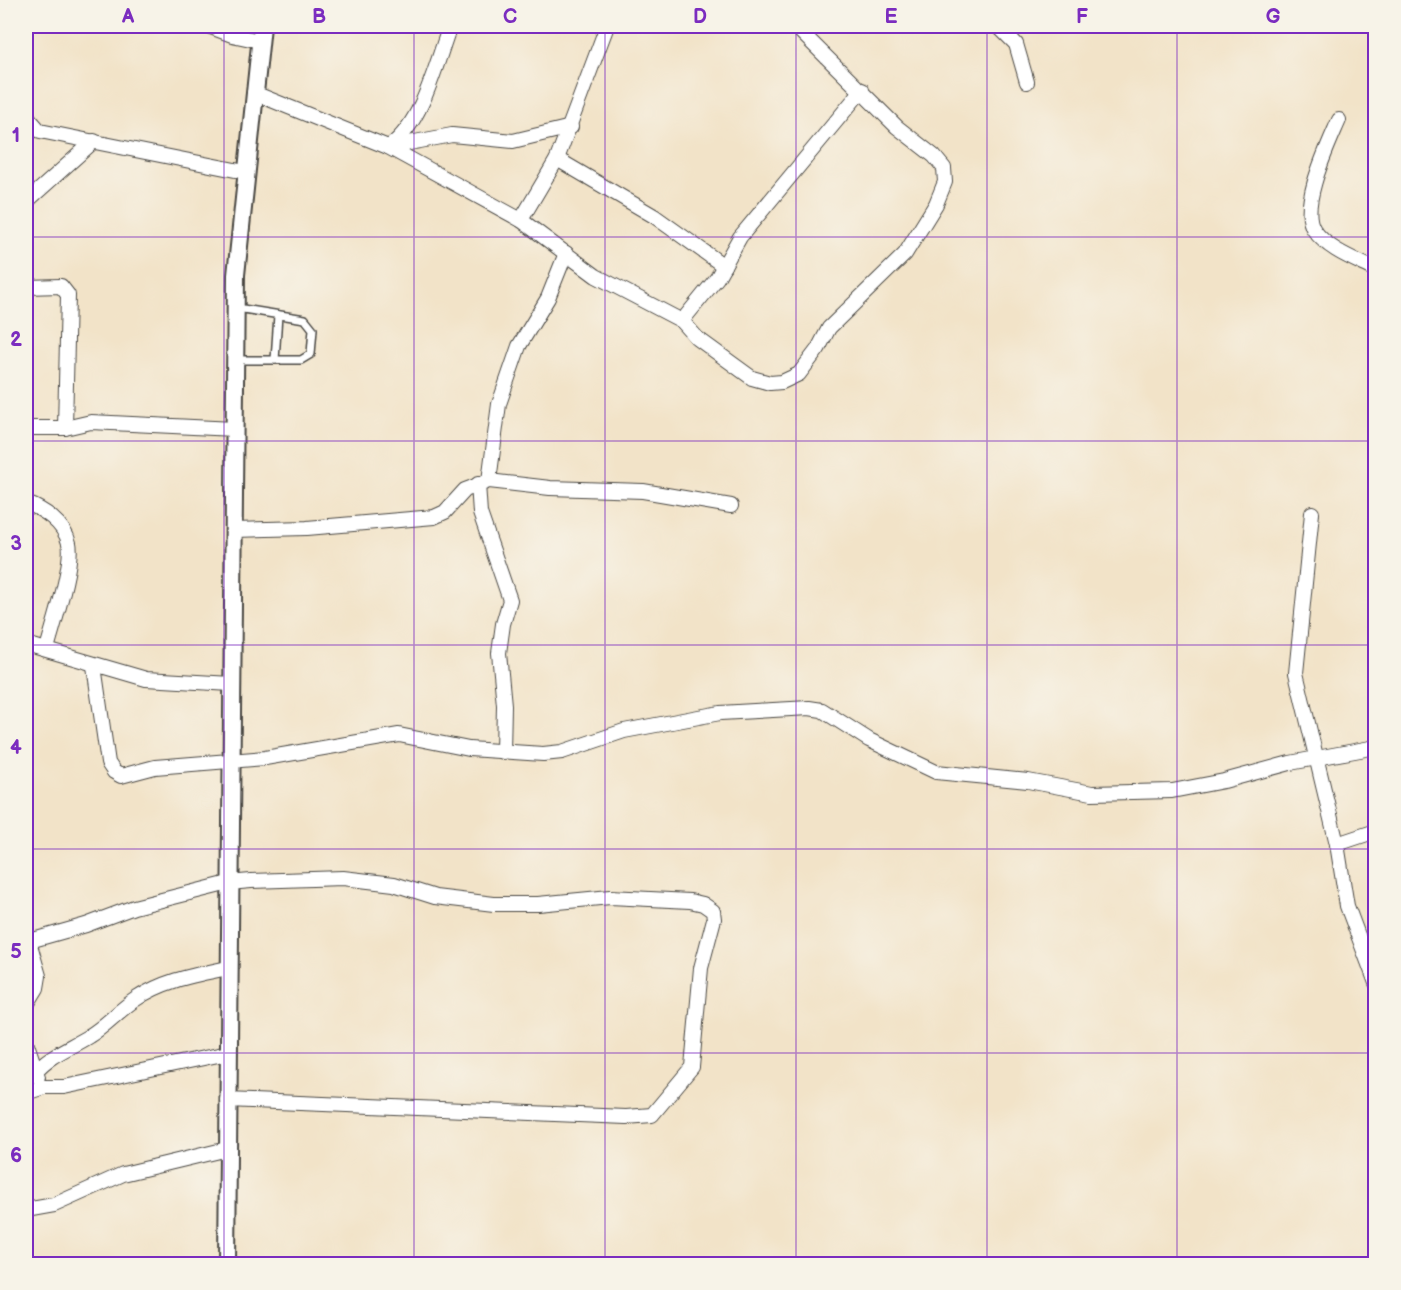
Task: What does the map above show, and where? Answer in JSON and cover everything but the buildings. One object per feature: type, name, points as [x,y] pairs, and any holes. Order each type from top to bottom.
[{"type":"street","points":[[208,26],[232,35],[261,33],[245,172],[236,308],[228,883],[227,1264]]},
{"type":"street","points":[[388,147],[399,139],[424,99],[450,26]]},
{"type":"street","points":[[521,220],[557,159],[571,127],[607,26]]},
{"type":"street","points":[[254,93],[388,147],[521,220],[596,276],[682,321],[697,338],[752,378],[770,383],[782,382],[799,374],[818,349],[829,328],[905,254],[936,204],[945,182],[944,168],[934,156],[897,127],[795,26]]},
{"type":"street","points":[[998,26],[1016,44],[1028,82]]},
{"type":"street","points":[[682,321],[724,266],[740,237],[862,90]]},
{"type":"street","points":[[26,115],[40,131],[245,172]]},
{"type":"street","points":[[1339,120],[1314,188],[1309,218],[1314,230],[1326,243],[1376,270]]},
{"type":"street","points":[[388,147],[452,135],[513,141],[571,127]]},
{"type":"street","points":[[26,202],[94,141]]},
{"type":"street","points":[[557,159],[654,216],[724,266]]},
{"type":"street","points":[[502,752],[504,705],[499,653],[503,624],[510,600],[480,513],[483,483],[500,404],[512,365],[519,346],[548,298],[566,253]]},
{"type":"street","points":[[26,287],[61,286],[68,295],[65,428]]},
{"type":"street","points":[[26,428],[65,428],[91,422],[234,429]]},
{"type":"street","points":[[233,530],[289,530],[434,517],[445,512],[465,490],[483,483],[550,488],[619,489],[730,506]]},
{"type":"street","points":[[26,503],[40,508],[55,522],[65,532],[70,545],[60,599],[47,649]]},
{"type":"street","points":[[1312,513],[1296,673],[1337,844],[1347,906],[1376,983]]},
{"type":"street","points":[[26,644],[94,666],[146,679],[231,684]]},
{"type":"street","points":[[94,666],[108,764],[114,772],[122,776],[155,767],[230,762],[399,735],[469,749],[543,754],[562,752],[624,731],[720,713],[809,708],[822,710],[869,740],[936,772],[1028,781],[1092,793],[1173,791],[1376,747]]},
{"type":"street","points":[[1337,844],[1376,831]]},
{"type":"street","points":[[26,1006],[37,988],[39,976],[27,938],[228,883],[343,878],[394,884],[435,897],[494,904],[538,904],[610,897],[690,901],[703,904],[713,911],[714,919],[701,968],[692,1067],[652,1114],[626,1117],[227,1100]]},
{"type":"street","points":[[35,1072],[51,1057],[90,1036],[134,1000],[154,987],[180,978],[228,968]]},
{"type":"street","points":[[26,1041],[35,1072],[44,1087]]},
{"type":"street","points":[[26,1093],[44,1087],[63,1087],[228,1053]]},
{"type":"street","points":[[26,1210],[54,1205],[123,1174],[227,1149]]},
{"type":"lane","points":[[235,360],[306,358],[310,354],[313,329],[305,319],[236,308]]},
{"type":"lane","points":[[275,360],[278,315]]}]
